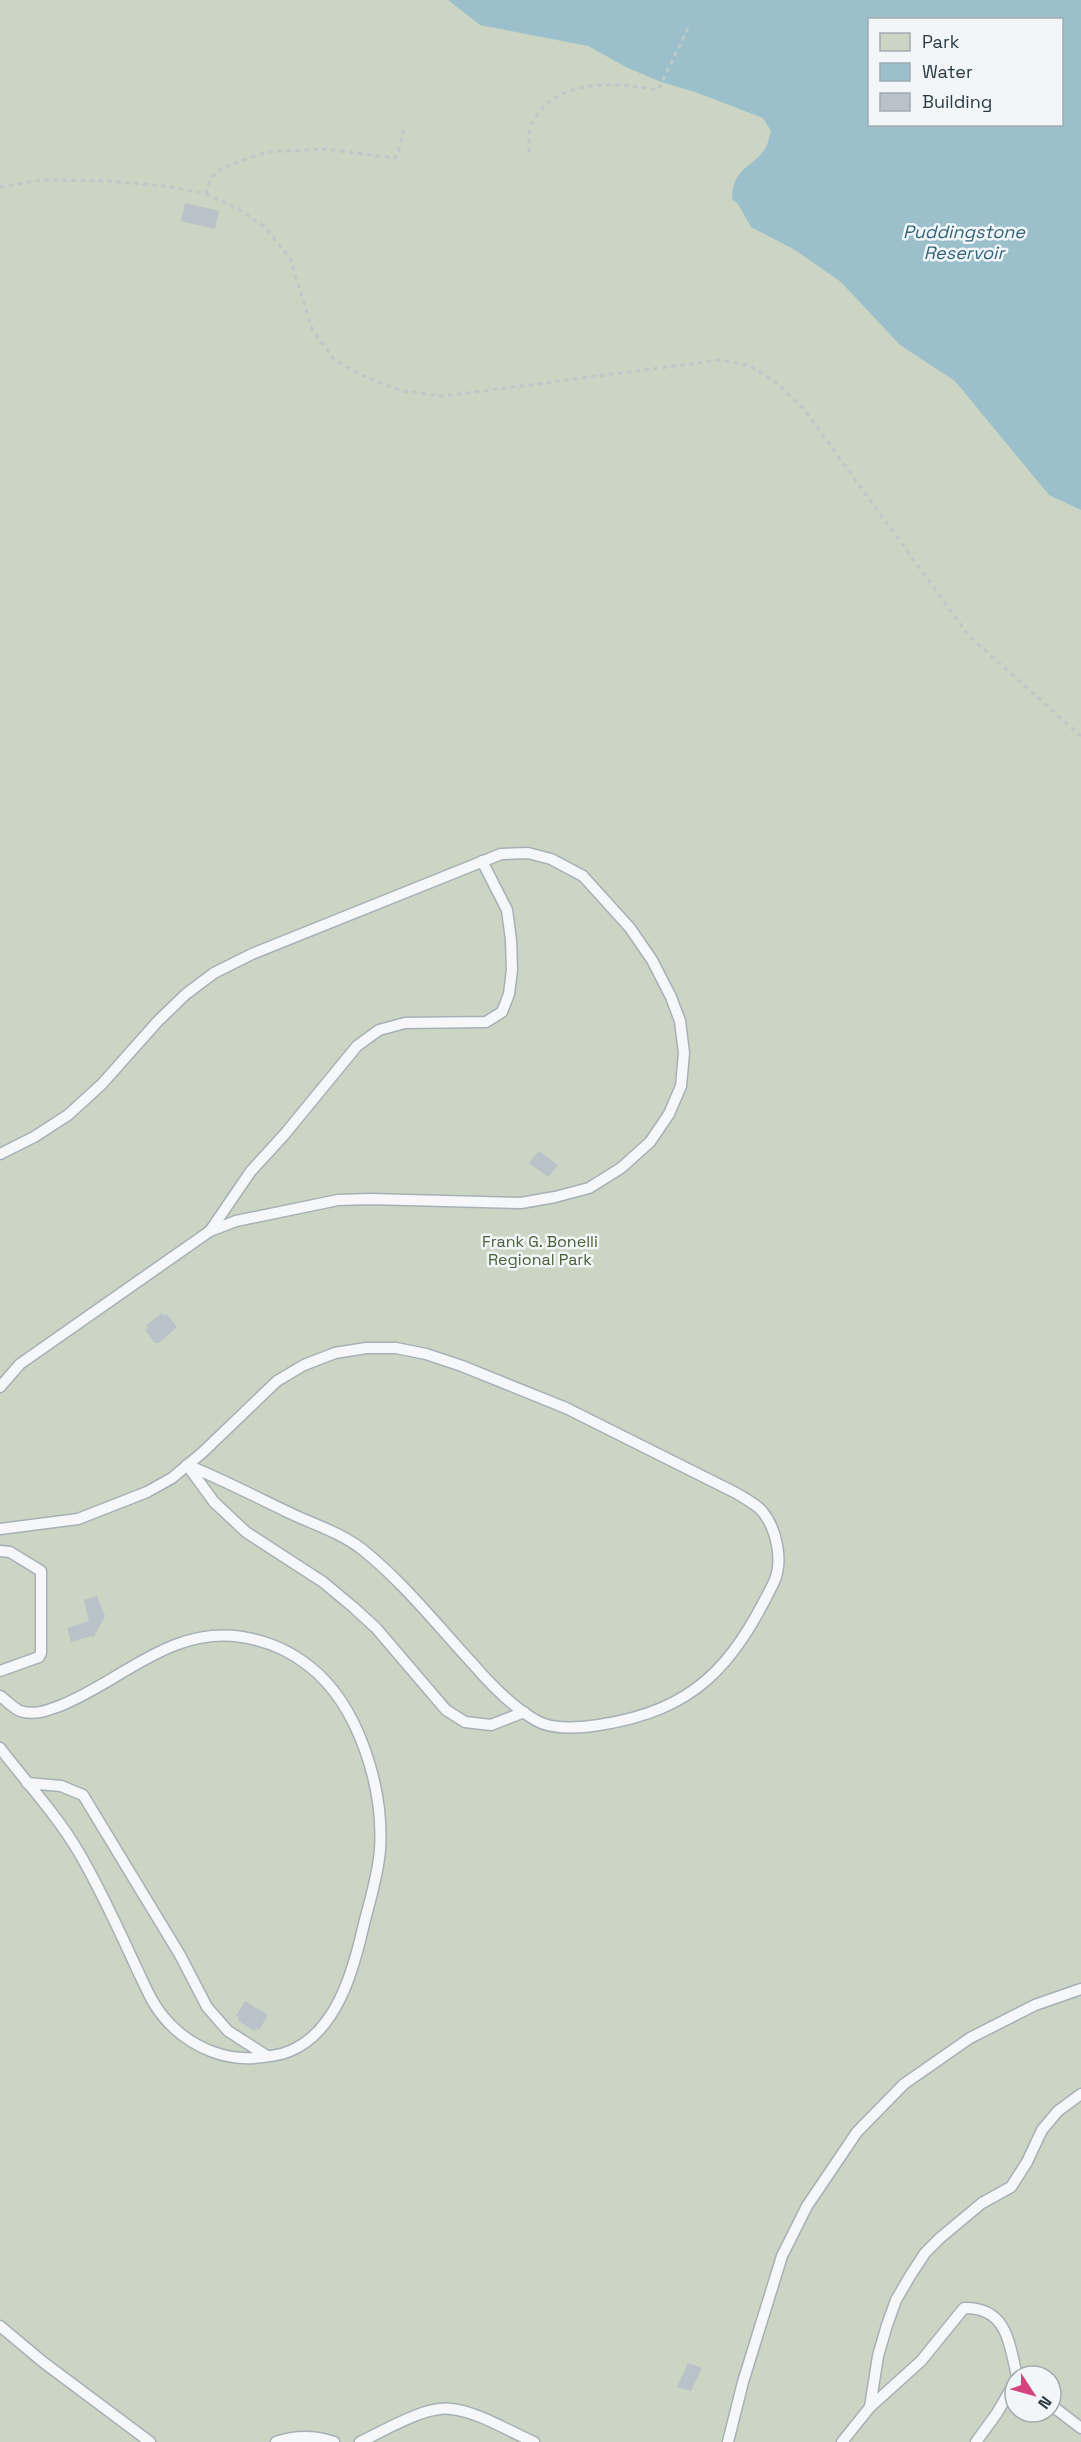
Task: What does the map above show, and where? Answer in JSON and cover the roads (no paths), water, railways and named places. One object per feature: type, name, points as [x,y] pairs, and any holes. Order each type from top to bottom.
[{"type":"lane","points":[[0,1154],[34,1137],[68,1115],[102,1084],[179,1001],[214,973],[252,954],[501,854],[528,853],[551,859],[583,876],[630,928],[652,960],[671,997],[680,1021],[684,1053],[681,1086],[669,1114],[650,1142],[621,1168],[589,1188],[520,1203],[339,1200],[236,1221],[210,1231],[20,1364],[0,1387]]},
{"type":"lane","points":[[210,1231],[251,1171],[284,1135],[357,1046],[379,1030],[405,1023],[486,1022],[502,1012],[510,986],[512,940],[507,910],[482,861]]},
{"type":"lane","points":[[0,1529],[78,1519],[147,1492],[172,1478],[277,1381],[304,1365],[336,1353],[356,1349],[396,1348],[426,1354],[462,1366],[566,1408],[736,1493],[762,1511],[774,1536],[779,1558],[776,1578],[746,1635],[717,1671],[666,1708],[625,1721],[592,1726],[562,1727],[539,1723],[494,1687],[408,1592],[360,1548],[187,1465]]},
{"type":"lane","points":[[187,1465],[214,1502],[246,1532],[323,1582],[376,1628],[446,1710],[465,1722],[491,1725],[524,1712]]},
{"type":"lane","points":[[0,1551],[10,1552],[41,1571],[41,1653],[39,1657],[0,1671]]},
{"type":"lane","points":[[0,1696],[20,1711],[41,1713],[75,1699],[166,1648],[194,1638],[224,1634],[263,1640],[288,1651],[310,1666],[332,1686],[350,1716],[365,1750],[374,1782],[380,1850],[359,1943],[346,1988],[332,2013],[315,2034],[291,2051],[239,2059],[208,2051],[176,2030],[153,2005],[102,1895],[57,1818],[0,1748]]},
{"type":"lane","points":[[27,1783],[61,1786],[83,1795],[180,1955],[207,2007],[228,2031],[267,2056]]},
{"type":"lane","points":[[728,2442],[743,2382],[783,2256],[807,2206],[857,2132],[904,2084],[970,2038],[1035,2005],[1081,1989]]},
{"type":"lane","points":[[870,2407],[878,2356],[887,2325],[896,2300],[925,2253],[982,2203],[1011,2187],[1027,2162],[1042,2130],[1058,2111],[1081,2094]]},
{"type":"lane","points":[[842,2442],[870,2407],[921,2361],[964,2308],[981,2307],[996,2319],[1007,2333],[1014,2364]]},
{"type":"lane","points":[[0,2326],[150,2442]]},
{"type":"lane","points":[[976,2442],[1003,2400]]},
{"type":"lane","points":[[360,2442],[426,2412],[449,2408],[469,2413],[534,2442]]},
{"type":"lane","points":[[1063,2414],[1081,2428]]},
{"type":"lane","points":[[276,2442],[300,2436],[322,2438],[334,2442]]},
{"type":"water","name":"Puddingstone Reservoir","points":[[448,0],[1081,0],[1081,510],[1049,495],[955,381],[900,345],[841,282],[795,250],[751,227],[738,204],[732,199],[733,189],[739,175],[767,145],[771,131],[763,118],[695,92],[661,82],[626,67],[588,46],[480,25]]},
{"type":"park label","name":"Frank G. Bonelli Regional Park","points":[[540,1250]]}]
